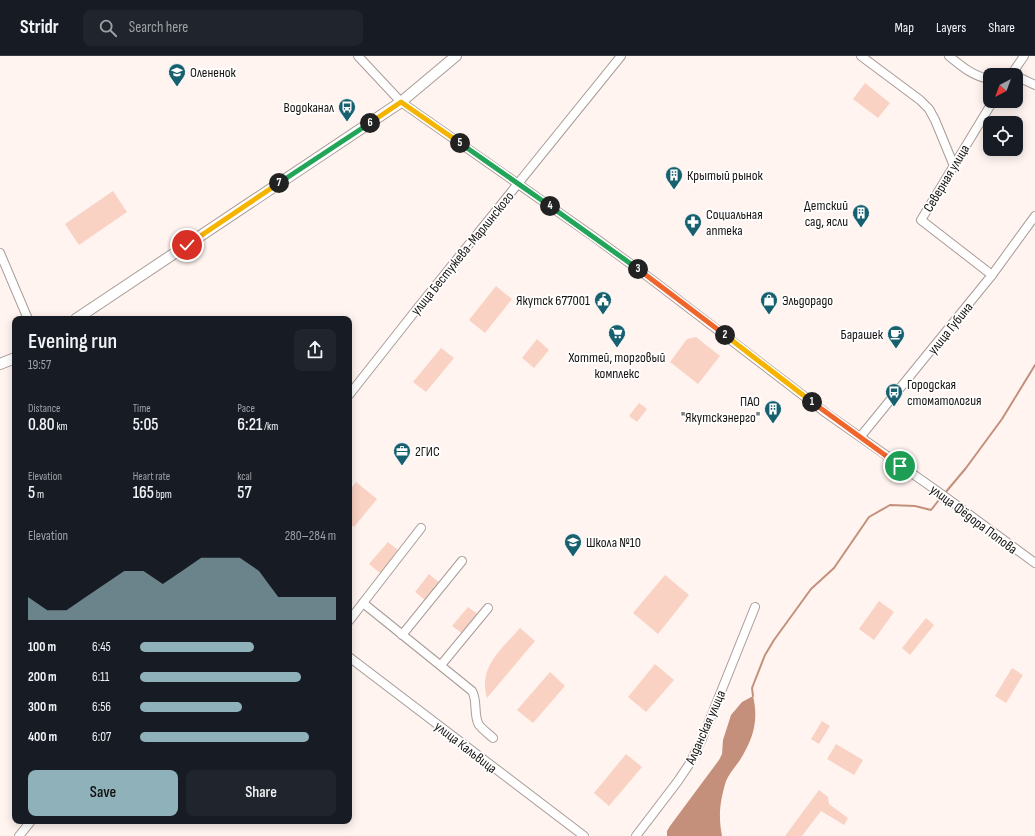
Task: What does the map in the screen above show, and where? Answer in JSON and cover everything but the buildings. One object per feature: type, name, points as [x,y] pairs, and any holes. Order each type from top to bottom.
[{"type":"main road","points":[[80,316],[401,102],[456,56]]},
{"type":"main road","points":[[0,364],[12,359]]},
{"type":"street","name":"улица Фёдора Попова","points":[[358,56],[401,102],[626,260],[826,412],[943,495],[1035,563]]},
{"type":"street","name":"улица Бестужева-Марлинского","points":[[352,391],[621,56]]},
{"type":"street","points":[[860,56],[920,100],[929,109],[954,166]]},
{"type":"street","points":[[949,56],[968,71],[983,78]]},
{"type":"street","points":[[1016,68],[1024,56]]},
{"type":"street","points":[[1023,80],[1035,85]]},
{"type":"street","name":"Северная улица","points":[[989,108],[921,220],[992,275]]},
{"type":"street","name":"улица Губина","points":[[861,436],[992,275],[1035,216]]},
{"type":"street","points":[[0,253],[27,316]]},
{"type":"street","points":[[352,617],[421,528]]},
{"type":"street","points":[[402,635],[462,561]]},
{"type":"street","points":[[363,603],[472,691],[475,696],[478,722],[480,726],[493,738]]},
{"type":"street","name":"Алданская улица","points":[[636,836],[678,781],[693,758],[755,607]]},
{"type":"street","points":[[441,665],[488,608]]},
{"type":"street","name":"улица Кальвица","points":[[352,659],[584,836]]},
{"type":"street","points":[[19,836],[29,824]]},
{"type":"shaded area","points":[[865,83],[890,103],[878,118],[853,99]]},
{"type":"shaded area","points":[[113,191],[127,212],[79,245],[65,224]]},
{"type":"shaded area","points":[[496,286],[512,299],[485,333],[469,320]]},
{"type":"shaded area","points":[[696,337],[720,356],[698,384],[670,362],[687,339]]},
{"type":"shaded area","points":[[537,339],[549,350],[534,368],[522,358]]},
{"type":"shaded area","points":[[441,348],[454,358],[426,392],[413,382]]},
{"type":"shaded area","points":[[639,403],[647,409],[637,422],[629,416]]},
{"type":"shaded area","points":[[356,482],[377,499],[354,527],[352,525],[352,487]]},
{"type":"shaded area","points":[[388,542],[399,551],[381,574],[369,564]]},
{"type":"shaded area","points":[[429,574],[440,583],[425,600],[415,592]]},
{"type":"shaded area","points":[[665,575],[689,595],[658,634],[633,613]]},
{"type":"shaded area","points":[[879,601],[894,612],[874,640],[859,629]]},
{"type":"shaded area","points":[[468,607],[479,615],[463,634],[452,626]]},
{"type":"shaded area","points":[[926,618],[934,625],[910,655],[902,648]]},
{"type":"shaded area","points":[[520,628],[535,641],[487,698],[485,687],[488,668],[499,652]]},
{"type":"shaded area","points":[[655,664],[674,680],[646,712],[628,697]]},
{"type":"shaded area","points":[[1012,668],[1023,675],[1006,703],[995,696]]},
{"type":"shaded area","points":[[550,672],[565,686],[533,723],[517,710]]},
{"type":"shaded area","points":[[753,696],[755,705],[754,730],[740,760],[727,778],[722,795],[720,815],[722,836],[667,836],[667,831],[670,826],[719,760],[722,754],[723,740],[731,715],[742,702]]},
{"type":"shaded area","points":[[822,721],[830,726],[819,744],[811,739]]},
{"type":"shaded area","points":[[836,744],[863,760],[854,775],[827,759]]},
{"type":"shaded area","points":[[626,754],[642,767],[609,806],[594,793]]},
{"type":"shaded area","points":[[819,790],[828,797],[829,804],[848,818],[844,825],[821,811],[802,836],[785,836]]},
{"type":"waterway","points":[[945,493],[966,468],[1002,419],[1035,365]]},
{"type":"waterway","points":[[753,696],[752,688],[765,655],[774,640],[811,589],[834,568],[869,517],[890,505],[915,506],[931,510],[942,496]]},
{"type":"place","name":"Олененок","points":[[177,87]]},
{"type":"place","name":"Водоканал","points":[[347,122]]},
{"type":"place","name":"Крытый рынок","points":[[674,190]]},
{"type":"place","name":"Детский сад, ясли","points":[[861,228]]},
{"type":"place","name":"Социальная аптека","points":[[693,237]]},
{"type":"place","name":"Якутск 677001","points":[[603,315]]},
{"type":"place","name":"Эльдорадо","points":[[769,315]]},
{"type":"place","name":"Хоттей, торговый комплекс","points":[[617,348]]},
{"type":"place","name":"Барашек","points":[[896,349]]},
{"type":"place","name":"Городская стоматология","points":[[894,407]]},
{"type":"place","name":"ПАО \"Якутскэнерго\"","points":[[773,424]]},
{"type":"place","name":"2ГИС","points":[[402,466]]},
{"type":"place","name":"Школа №10","points":[[573,557]]},
{"type":"route","points":[[187,245],[401,102],[652,279],[826,412],[861,436],[900,466]]}]
